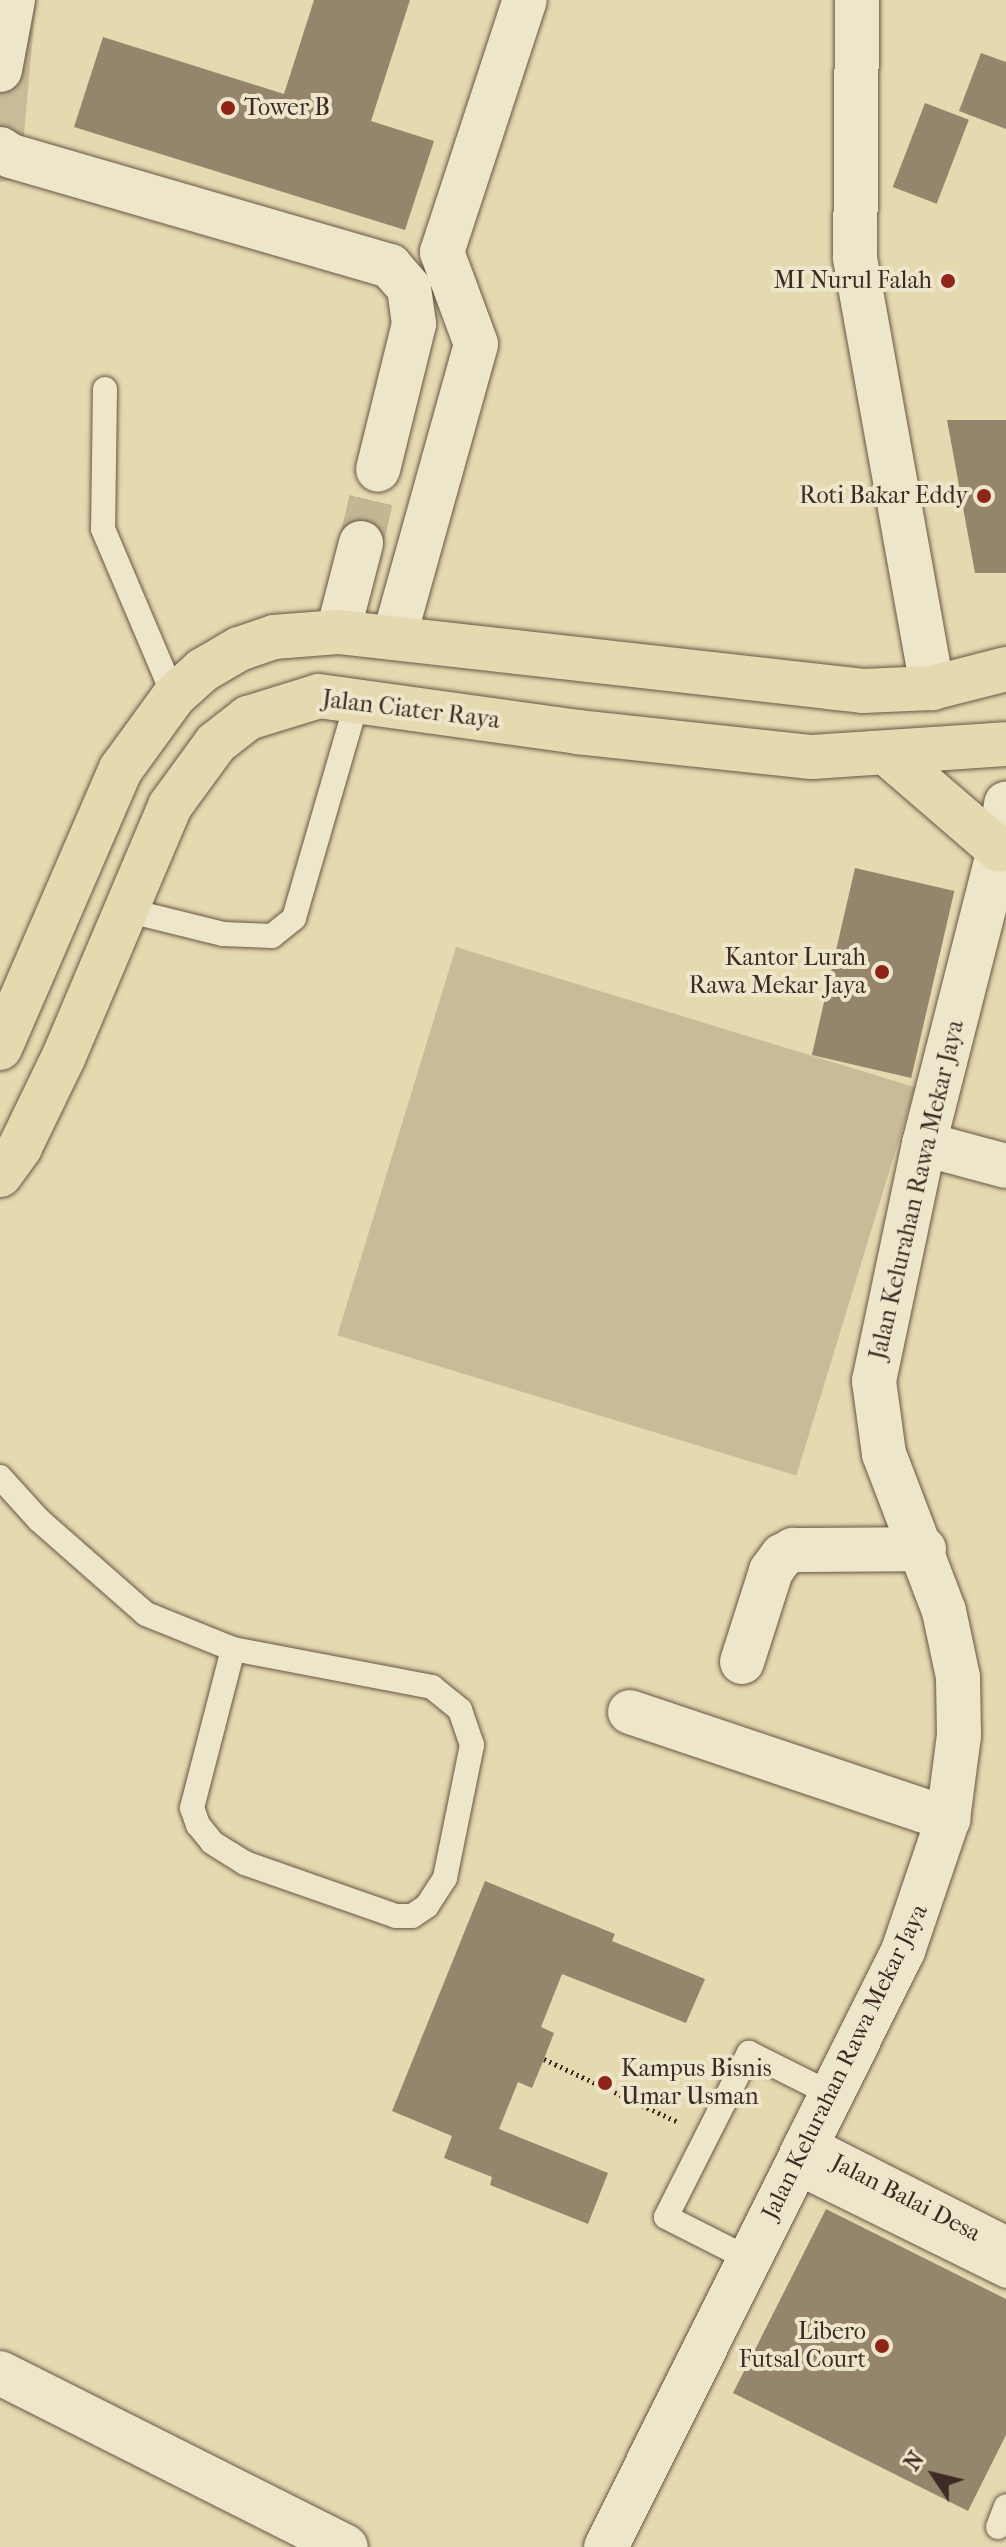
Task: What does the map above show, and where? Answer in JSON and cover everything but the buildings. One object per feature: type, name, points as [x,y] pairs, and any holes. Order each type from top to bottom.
[{"type":"main road","points":[[0,1048],[121,769],[174,696],[239,649],[274,637],[338,632],[801,686],[932,688],[1006,669]]},
{"type":"main road","name":"Jalan Ciater Raya","points":[[0,1175],[20,1147],[64,1056],[170,806],[216,743],[248,718],[284,703],[319,696],[358,698],[608,736],[812,757],[889,755],[1006,744]]},
{"type":"main road","points":[[889,755],[1003,851]]},
{"type":"street","points":[[0,70],[13,0]]},
{"type":"street","points":[[394,638],[476,344],[442,252],[525,0]]},
{"type":"street","points":[[857,0],[855,258],[932,688]]},
{"type":"street","points":[[0,149],[11,156],[390,266],[409,288],[414,324],[378,470]]},
{"type":"street","points":[[338,632],[361,543]]},
{"type":"street","name":"Jalan Kelurahan Rawa Mekar Jaya","points":[[606,2547],[903,1951],[948,1819],[959,1736],[958,1677],[944,1611],[924,1549],[884,1454],[874,1381],[924,1144],[1003,851],[1006,804]]},
{"type":"street","points":[[924,1144],[1006,1166]]},
{"type":"street","points":[[742,1662],[771,1571],[782,1556],[793,1550],[924,1549]]},
{"type":"street","points":[[630,1712],[948,1819]]},
{"type":"street","name":"Jalan Balai Desa","points":[[799,2159],[1006,2249]]},
{"type":"street","points":[[0,2373],[346,2547]]},
{"type":"lane","points":[[105,389],[103,529],[174,696]]},
{"type":"lane","points":[[126,910],[223,934],[272,936],[294,918],[358,698]]},
{"type":"lane","points":[[0,1477],[39,1520],[146,1614],[233,1649],[432,1687],[460,1710],[472,1745],[445,1878],[412,1916],[396,1916],[245,1863],[212,1842],[198,1825],[192,1808],[233,1649]]},
{"type":"lane","points":[[749,2259],[666,2217],[749,2053],[833,2095]]},
{"type":"lane","points":[[799,2159],[1006,2276]]},
{"type":"path","points":[[544,2059],[708,2136]]},
{"type":"shaded area","points":[[0,0],[36,0],[20,179],[0,182]]},
{"type":"shaded area","points":[[456,947],[915,1087],[796,1476],[337,1335]]},
{"type":"tunnel","points":[[361,543],[378,470]]},
{"type":"place","name":"Tower B","points":[[228,108]]},
{"type":"place","name":"MI Nurul Falah","points":[[948,281]]},
{"type":"place","name":"Roti Bakar Eddy","points":[[984,496]]},
{"type":"place","name":"Kantor Lurah Rawa Mekar Jaya","points":[[882,972]]},
{"type":"place","name":"Kampus Bisnis Umar Usman","points":[[605,2083]]},
{"type":"place","name":"Libero Futsal Court","points":[[882,2346]]}]
